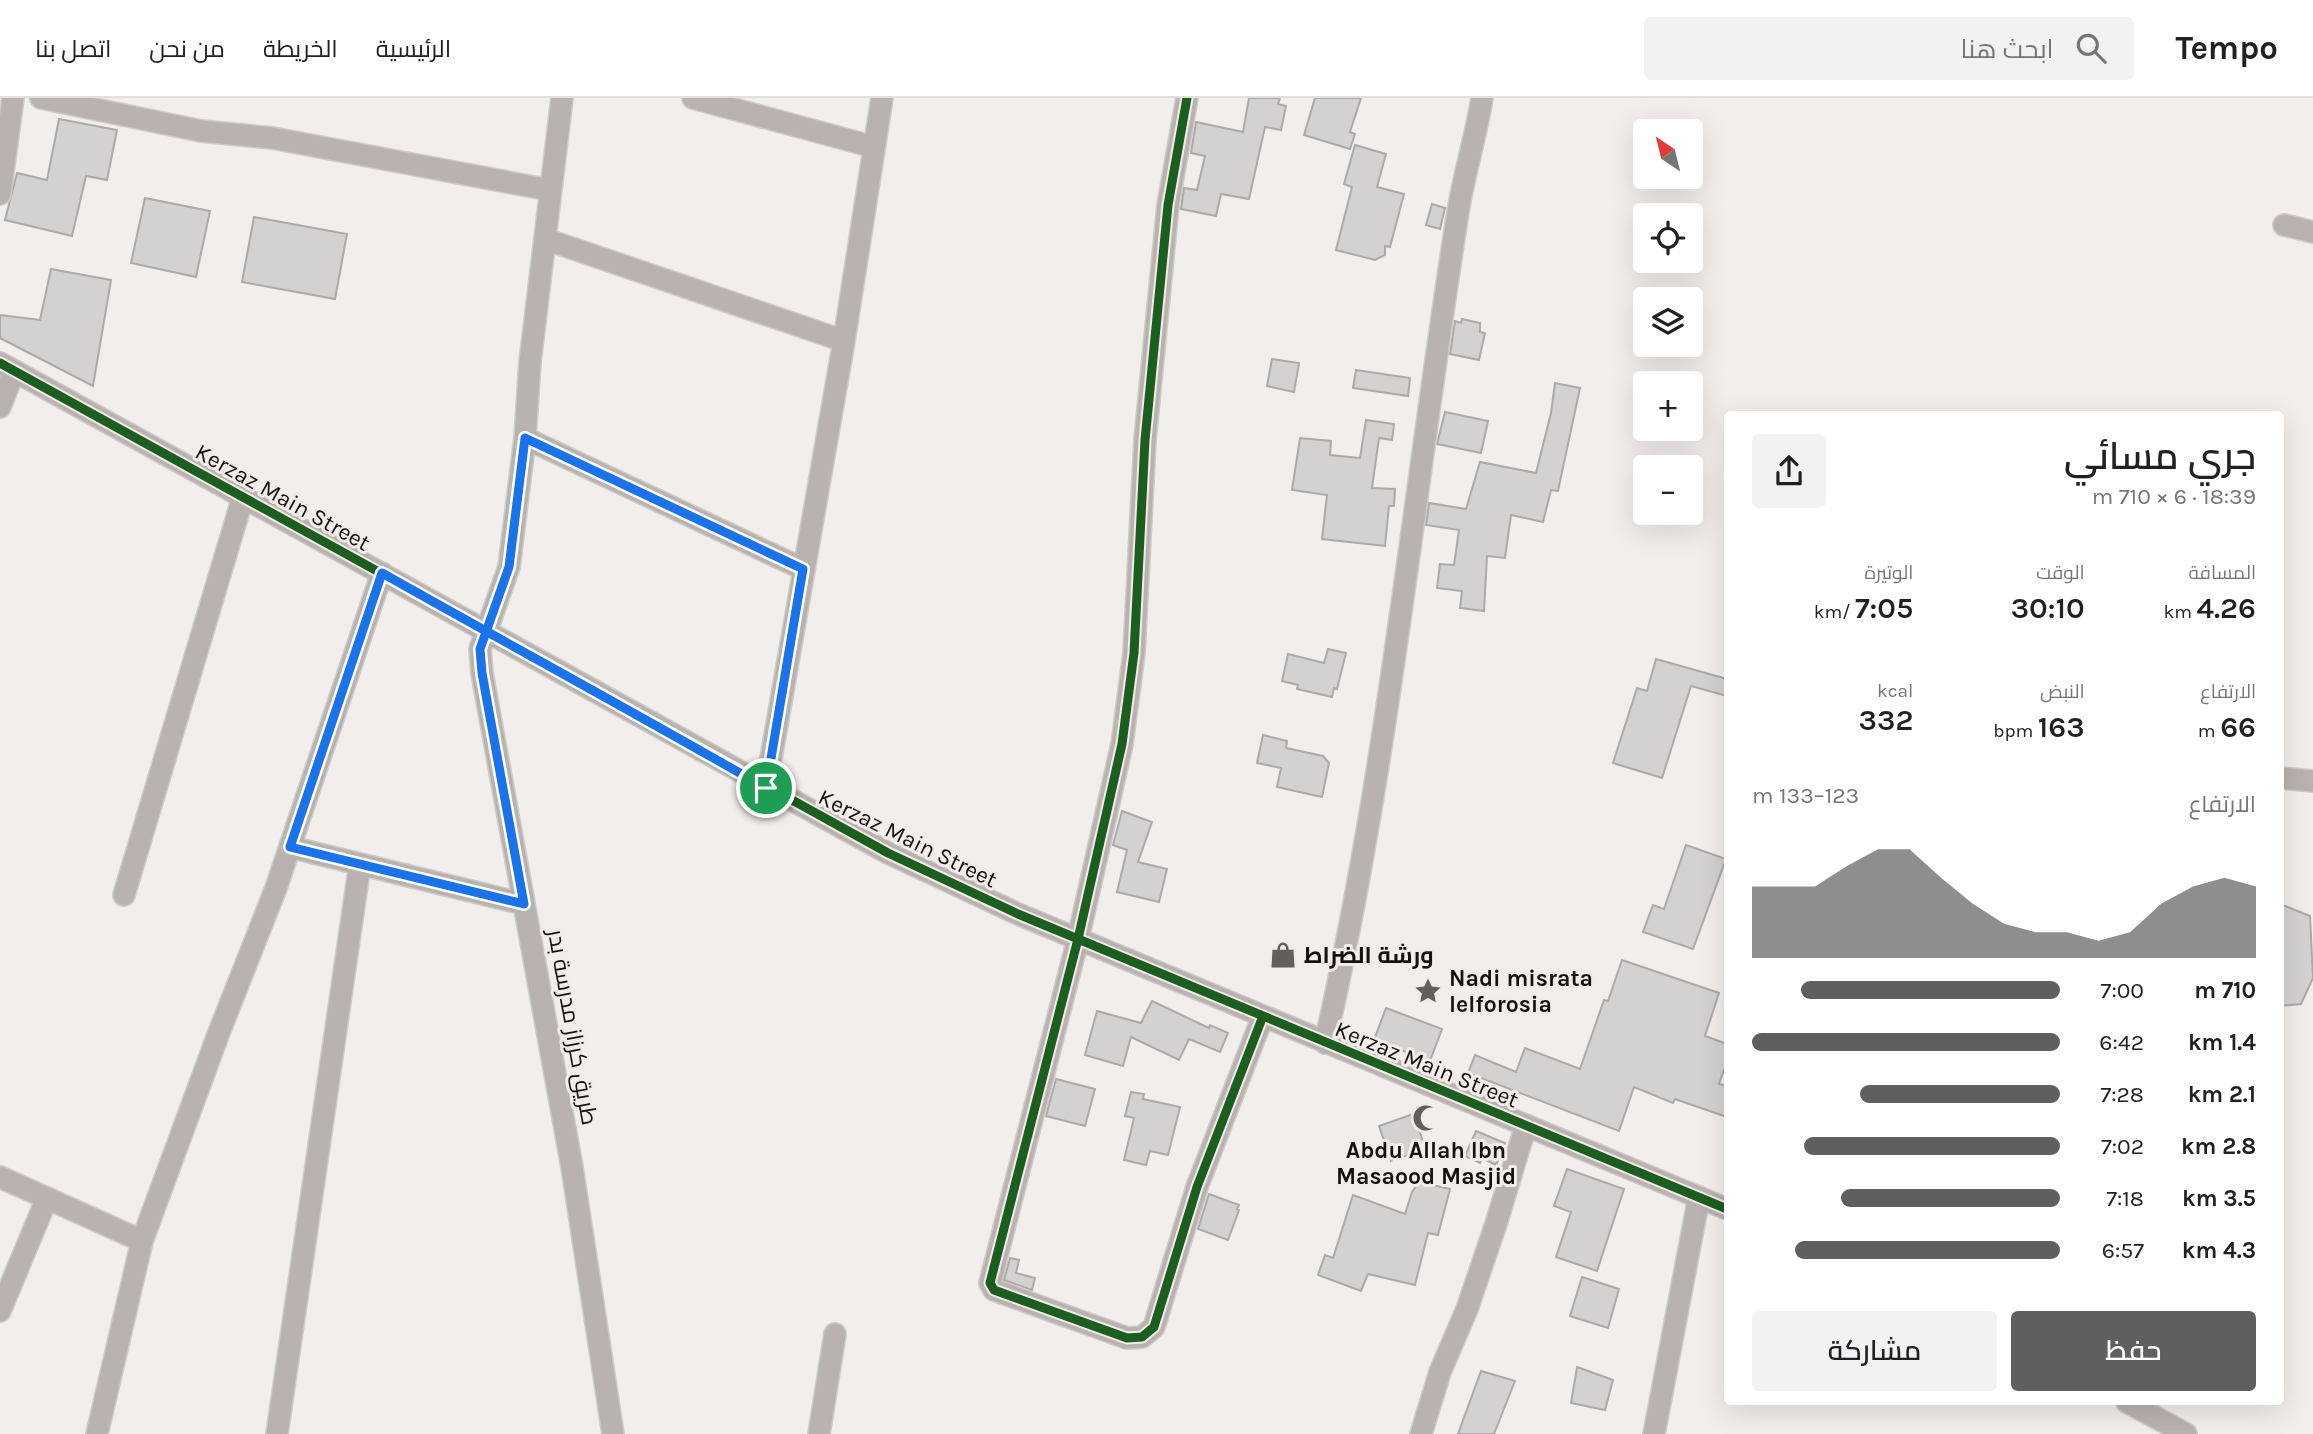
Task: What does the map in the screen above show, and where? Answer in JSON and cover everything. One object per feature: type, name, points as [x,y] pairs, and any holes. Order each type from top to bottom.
[{"type":"street","points":[[0,194],[13,98]]},
{"type":"street","points":[[41,98],[201,131],[272,138],[550,190]]},
{"type":"street","name":"طريق كرزاز مدرسة بدر","points":[[562,98],[530,362],[525,438],[509,567],[480,649],[482,673],[572,1167],[613,1434]]},
{"type":"street","points":[[693,98],[719,102],[874,147]]},
{"type":"street","points":[[766,788],[844,341],[882,98]]},
{"type":"street","points":[[1187,98],[1168,205],[1145,440],[1134,653],[1122,744],[1078,939],[1000,1239],[990,1283],[994,1290],[1127,1338],[1142,1337],[1154,1326],[1197,1188],[1264,1016]]},
{"type":"street","points":[[1325,1043],[1383,728],[1414,531],[1458,209],[1482,98]]},
{"type":"street","points":[[2284,225],[2313,232]]},
{"type":"street","points":[[545,239],[844,341]]},
{"type":"street","points":[[0,407],[7,367]]},
{"type":"street","name":"Kerzaz Main Street","points":[[7,367],[888,853],[1078,939],[1724,1208]]},
{"type":"street","points":[[525,438],[803,569]]},
{"type":"street","points":[[124,895],[243,497]]},
{"type":"street","points":[[97,1434],[142,1241],[290,847],[382,573]]},
{"type":"street","points":[[2284,778],[2313,781]]},
{"type":"street","points":[[290,847],[524,904]]},
{"type":"street","points":[[277,1434],[360,864]]},
{"type":"street","points":[[1421,1434],[1440,1372],[1496,1224],[1526,1125]]},
{"type":"street","points":[[0,1177],[142,1241]]},
{"type":"street","points":[[1654,1434],[1699,1197]]},
{"type":"street","points":[[0,1311],[47,1198]]},
{"type":"street","points":[[819,1434],[835,1334]]},
{"type":"street","points":[[2135,1405],[2186,1434]]},
{"type":"building","points":[[1249,98],[1280,98],[1278,104],[1286,106],[1281,130],[1265,127],[1249,199],[1221,194],[1216,216],[1181,209],[1184,188],[1197,190],[1205,156],[1191,153],[1196,122],[1243,132]]},
{"type":"building","points":[[1315,98],[1361,98],[1350,132],[1355,134],[1350,149],[1304,135]]},
{"type":"building","points":[[59,119],[117,130],[107,180],[86,176],[72,236],[5,220],[17,173],[47,180]]},
{"type":"building","points":[[1355,145],[1386,154],[1377,187],[1404,194],[1390,247],[1385,246],[1385,255],[1375,260],[1336,250],[1352,187],[1344,184]]},
{"type":"building","points":[[145,198],[210,211],[196,277],[131,263]]},
{"type":"building","points":[[1432,204],[1445,208],[1440,229],[1426,225]]},
{"type":"building","points":[[254,217],[347,234],[335,299],[242,282]]},
{"type":"building","points":[[51,269],[111,280],[93,386],[0,338],[0,315],[40,320]]},
{"type":"building","points":[[1462,319],[1480,323],[1480,332],[1485,333],[1479,360],[1450,354],[1455,321],[1461,323]]},
{"type":"building","points":[[1272,359],[1299,363],[1294,392],[1267,386]]},
{"type":"building","points":[[1356,370],[1410,378],[1408,396],[1353,388]]},
{"type":"building","points":[[1555,383],[1580,388],[1558,491],[1551,490],[1543,522],[1511,515],[1505,558],[1487,556],[1484,611],[1460,608],[1462,591],[1437,588],[1440,564],[1454,565],[1459,530],[1426,525],[1429,503],[1466,509],[1480,462],[1536,473],[1551,413]]},
{"type":"building","points":[[1445,412],[1488,421],[1481,453],[1437,444]]},
{"type":"building","points":[[1366,420],[1394,424],[1392,440],[1379,438],[1372,488],[1395,489],[1394,506],[1389,506],[1385,546],[1322,539],[1327,495],[1292,490],[1300,438],[1331,441],[1330,455],[1360,458]]},
{"type":"building","points":[[1328,649],[1346,653],[1337,689],[1334,688],[1332,697],[1297,689],[1298,685],[1282,681],[1288,654],[1324,663]]},
{"type":"building","points":[[1656,659],[1724,678],[1724,695],[1691,686],[1662,778],[1613,763],[1637,688],[1647,691]]},
{"type":"building","points":[[1263,735],[1287,741],[1286,748],[1323,756],[1329,763],[1322,797],[1277,787],[1281,768],[1257,763]]},
{"type":"building","points":[[1122,811],[1152,822],[1138,862],[1167,869],[1159,902],[1117,892],[1127,850],[1113,845]]},
{"type":"building","points":[[1686,845],[1724,858],[1693,949],[1643,932],[1653,905],[1664,909]]},
{"type":"building","points":[[2284,906],[2310,916],[2313,978],[2301,1004],[2284,1006]]},
{"type":"building","points":[[1622,960],[1719,993],[1705,1036],[1724,1043],[1724,1070],[1719,1084],[1724,1085],[1724,1116],[1675,1099],[1673,1103],[1634,1087],[1619,1131],[1468,1073],[1475,1055],[1516,1072],[1525,1048],[1580,1069],[1604,1000],[1608,1001]]},
{"type":"building","points":[[1152,1001],[1209,1028],[1210,1025],[1228,1033],[1220,1052],[1189,1039],[1179,1060],[1131,1037],[1123,1066],[1085,1055],[1097,1011],[1141,1023]]},
{"type":"building","points":[[1386,1008],[1442,1029],[1430,1061],[1374,1040]]},
{"type":"building","points":[[1056,1079],[1095,1089],[1085,1126],[1046,1116]]},
{"type":"building","points":[[1131,1092],[1144,1094],[1143,1099],[1180,1107],[1168,1155],[1150,1151],[1146,1165],[1124,1160],[1134,1118],[1125,1116]]},
{"type":"building","points":[[1413,1114],[1426,1149],[1391,1161],[1379,1126]]},
{"type":"building","points":[[1476,1131],[1505,1143],[1496,1165],[1482,1158],[1480,1163],[1465,1156]]},
{"type":"building","points":[[1567,1169],[1624,1189],[1597,1271],[1556,1257],[1571,1212],[1554,1206]]},
{"type":"building","points":[[1419,1182],[1450,1189],[1438,1235],[1428,1233],[1415,1285],[1368,1274],[1361,1291],[1318,1275],[1325,1255],[1333,1258],[1353,1195],[1405,1214],[1412,1192]]},
{"type":"building","points":[[1209,1194],[1239,1205],[1228,1240],[1198,1229]]},
{"type":"building","points":[[1010,1258],[1019,1260],[1016,1273],[1035,1278],[1032,1290],[1004,1280]]},
{"type":"building","points":[[1582,1277],[1619,1289],[1608,1328],[1570,1316]]},
{"type":"building","points":[[1577,1367],[1613,1380],[1605,1410],[1571,1403]]},
{"type":"building","points":[[1481,1371],[1515,1381],[1494,1434],[1458,1434]]},
{"type":"cycle path","points":[[1187,98],[1168,205],[1145,440],[1134,653],[1122,744],[1078,939],[990,1283],[994,1290],[1127,1338],[1142,1337],[1154,1327],[1197,1187],[1263,1016]]},
{"type":"cycle path","points":[[0,363],[888,853],[1018,914],[1724,1208]]},
{"type":"place","name":"ورشة الضراط","points":[[1283,955]]},
{"type":"place","name":"Nadi misrata lelforosia","points":[[1428,991]]},
{"type":"place","name":"Abdu Allah Ibn Masaood Masjid","points":[[1426,1118]]},
{"type":"route","points":[[766,788],[542,661],[485,632],[382,573],[290,847],[524,904],[482,673],[480,649],[485,632],[509,567],[525,438],[803,569],[766,788]]}]
